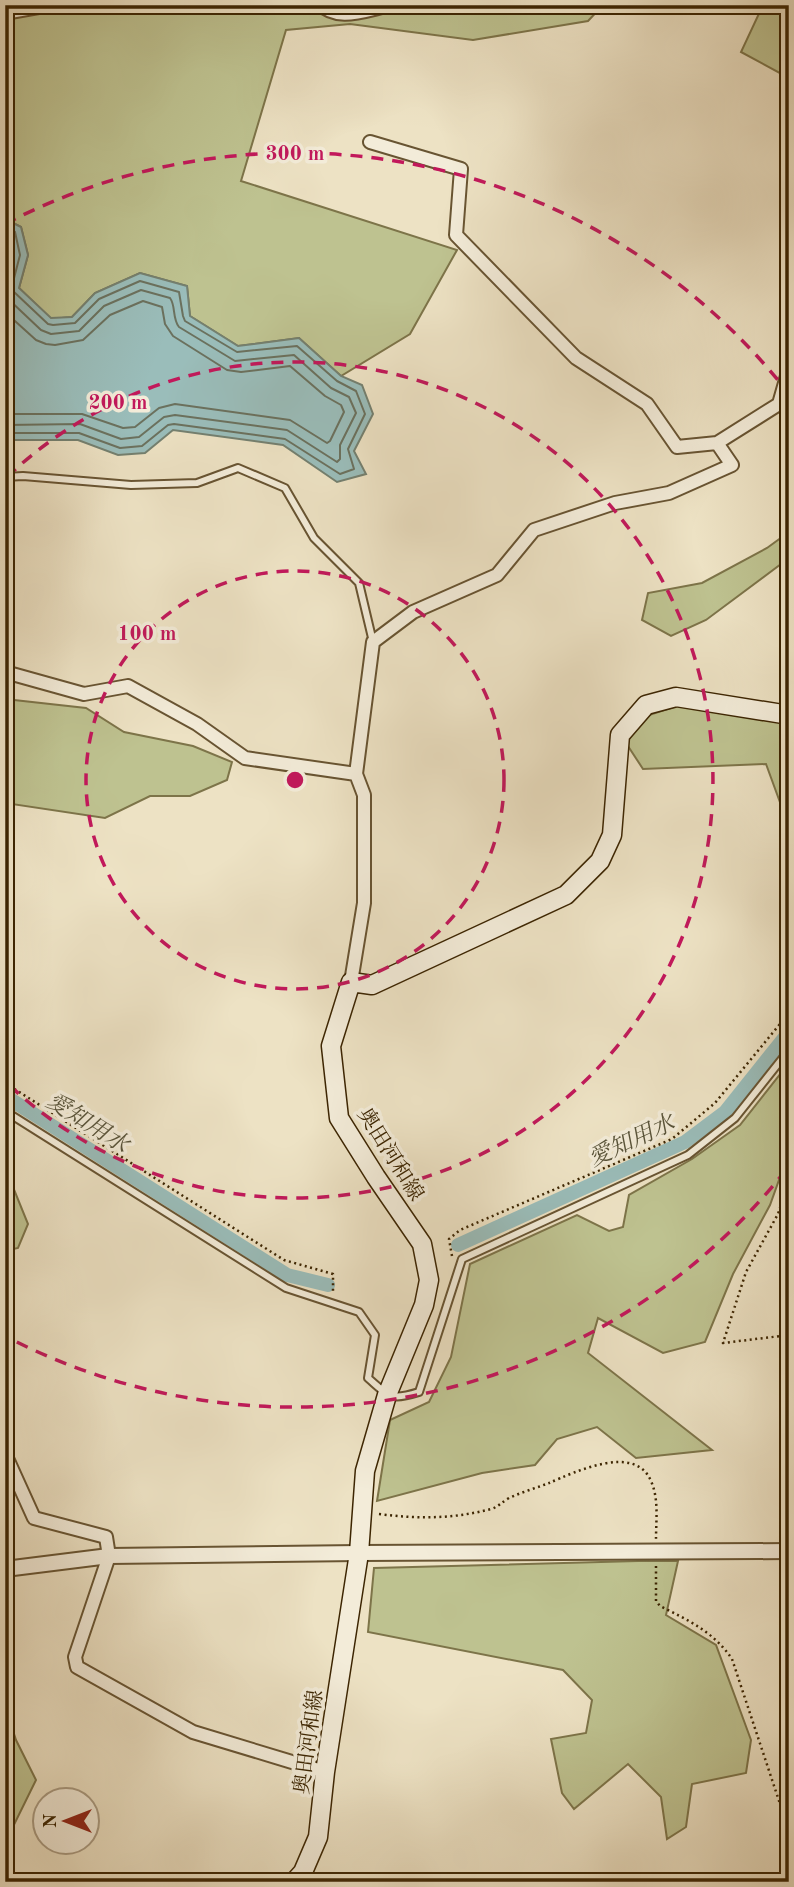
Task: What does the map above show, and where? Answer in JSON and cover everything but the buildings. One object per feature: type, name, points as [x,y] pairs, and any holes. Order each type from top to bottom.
[{"type":"main road","points":[[351,982],[372,985],[566,895],[600,861],[612,835],[620,735],[646,705],[676,697],[789,715]]},
{"type":"main road","name":"奥田河和線","points":[[294,1882],[303,1872],[318,1837],[325,1772],[359,1553],[365,1471],[387,1395],[424,1305],[429,1280],[422,1244],[376,1178],[339,1118],[331,1046],[351,982]]},
{"type":"street","points":[[370,142],[461,169],[456,235],[576,358],[647,404],[677,447],[717,443],[779,404],[789,369]]},
{"type":"street","points":[[351,982],[364,903],[364,795],[356,774],[373,642],[413,612],[497,575],[534,530],[615,502],[669,493],[732,465],[717,443]]},
{"type":"street","points":[[5,672],[84,694],[128,686],[197,724],[245,758],[356,774]]},
{"type":"street","points":[[5,1454],[34,1518],[106,1537],[109,1556],[75,1657],[77,1667],[193,1732],[325,1772]]},
{"type":"street","points":[[5,1569],[109,1556],[789,1551]]},
{"type":"lane","points":[[5,16],[67,5]]},
{"type":"lane","points":[[316,5],[324,13],[348,18],[395,6],[430,5]]},
{"type":"lane","points":[[499,5],[519,5]]},
{"type":"lane","points":[[5,477],[23,476],[131,485],[198,483],[238,468],[285,488],[314,538],[359,583],[373,642]]},
{"type":"lane","points":[[5,1111],[286,1288],[359,1312],[375,1335],[368,1378],[387,1395],[399,1398],[419,1392],[462,1259],[688,1155],[735,1118],[789,1050]]},
{"type":"path","points":[[462,1259],[453,1256],[449,1239],[460,1230],[672,1139],[715,1103],[789,1013]]},
{"type":"path","points":[[5,1083],[284,1260],[333,1274],[334,1304]]},
{"type":"path","points":[[789,1181],[778,1214],[746,1272],[723,1343],[789,1335]]},
{"type":"path","points":[[362,1512],[412,1518],[454,1517],[494,1508],[510,1498],[591,1466],[608,1462],[626,1463],[642,1468],[651,1479],[656,1498],[656,1539]]},
{"type":"path","points":[[656,1566],[656,1601],[660,1606],[713,1636],[732,1659],[789,1830]]},
{"type":"green space","points":[[5,5],[603,5],[588,21],[473,40],[350,24],[286,30],[241,181],[457,250],[410,334],[341,376],[299,338],[238,346],[190,316],[187,286],[140,273],[95,293],[72,317],[51,319],[19,288],[28,255],[21,227],[5,219]]},
{"type":"green space","points":[[763,5],[789,5],[789,78],[741,52]]},
{"type":"green space","points":[[789,532],[789,558],[706,620],[671,636],[642,620],[648,593],[702,583],[767,548]]},
{"type":"green space","points":[[5,699],[86,708],[124,732],[193,746],[232,762],[227,780],[190,796],[150,796],[105,818],[5,803]]},
{"type":"green space","points":[[680,705],[789,722],[789,827],[766,764],[643,769],[626,743],[646,716]]},
{"type":"green space","points":[[789,1063],[789,1152],[770,1205],[733,1274],[705,1342],[663,1353],[598,1318],[588,1353],[712,1450],[636,1458],[597,1427],[557,1439],[535,1465],[482,1473],[377,1501],[390,1420],[429,1402],[451,1357],[470,1264],[577,1215],[609,1231],[623,1227],[629,1195],[692,1159],[740,1125]]},
{"type":"green space","points":[[5,1175],[13,1187],[28,1224],[18,1248],[5,1251]]},
{"type":"green space","points":[[678,1561],[666,1615],[716,1645],[751,1740],[746,1773],[692,1784],[686,1827],[667,1839],[661,1797],[628,1764],[574,1809],[562,1793],[551,1739],[586,1733],[592,1700],[563,1670],[368,1632],[374,1568]]},
{"type":"green space","points":[[5,1706],[16,1740],[36,1780],[5,1843]]},
{"type":"water","points":[[5,219],[21,227],[28,255],[19,288],[51,318],[72,317],[95,293],[140,273],[187,286],[190,316],[238,346],[299,338],[341,376],[362,385],[373,414],[354,451],[366,474],[337,482],[283,445],[173,430],[145,453],[118,455],[78,440],[5,440]]},
{"type":"waterway","name":"愛知用水","points":[[458,1245],[685,1142],[725,1112],[789,1032]]},
{"type":"waterway","name":"愛知用水","points":[[5,1096],[287,1275],[328,1285]]}]
